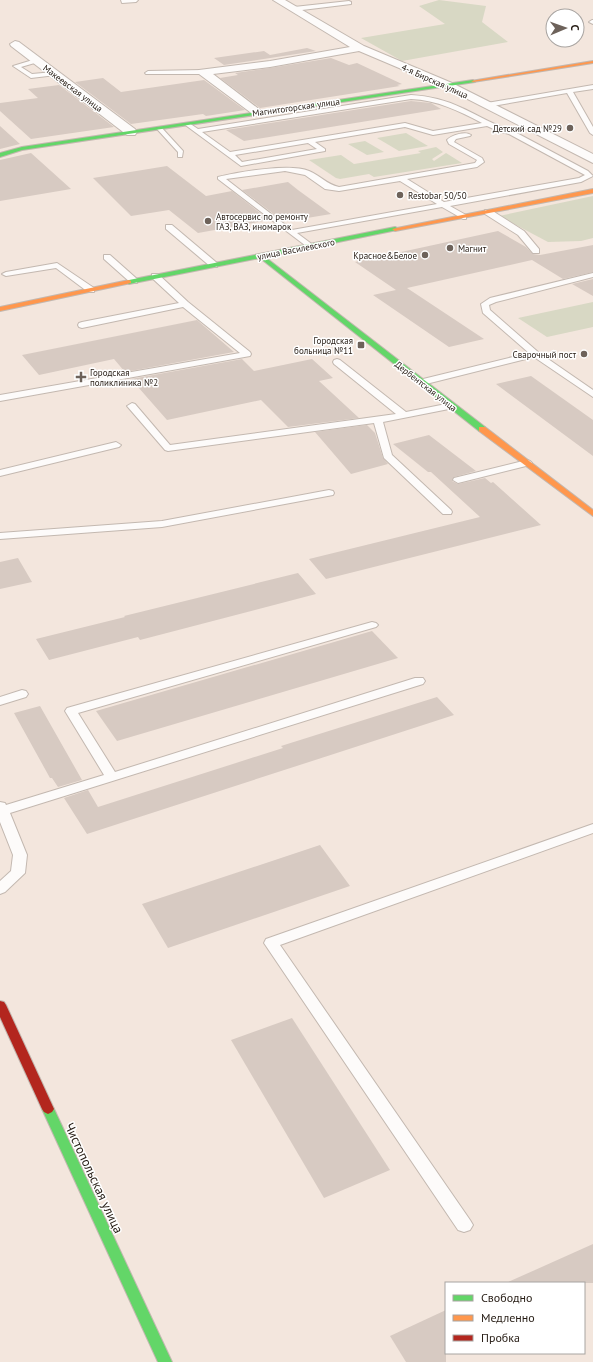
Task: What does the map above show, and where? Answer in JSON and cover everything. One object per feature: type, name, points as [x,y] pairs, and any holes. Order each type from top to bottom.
[{"type":"street","name":"4-я Бирская улица","points":[[278,0],[360,48],[448,85],[593,159]]},
{"type":"street","name":"Макеевская улица","points":[[14,44],[131,132]]},
{"type":"street","points":[[203,72],[270,64],[360,48]]},
{"type":"street","name":"Магнитогорская улица","points":[[0,155],[22,149],[593,62]]},
{"type":"street","points":[[203,72],[258,112]]},
{"type":"street","name":"улица Василевского","points":[[0,309],[155,276],[593,191]]},
{"type":"street","name":"Дербентская улица","points":[[261,256],[451,406],[593,514]]},
{"type":"street","name":"Чистопольская улица","points":[[0,1005],[165,1362]]},
{"type":"lane","points":[[294,9],[348,3]]},
{"type":"lane","points":[[36,61],[16,66],[31,76],[54,74]]},
{"type":"lane","points":[[148,73],[203,72]]},
{"type":"lane","points":[[487,105],[593,87]]},
{"type":"lane","points":[[569,91],[593,133]]},
{"type":"lane","points":[[196,131],[411,97],[433,98],[463,110],[500,130],[511,132],[586,172],[589,176],[581,180],[291,232]]},
{"type":"lane","points":[[187,124],[241,164],[322,150],[309,141]]},
{"type":"lane","points":[[229,154],[405,125],[433,133],[488,124]]},
{"type":"lane","points":[[159,128],[181,152],[180,156]]},
{"type":"lane","points":[[486,132],[500,130]]},
{"type":"lane","points":[[310,247],[220,178],[285,169],[307,173],[328,187],[339,189],[402,179],[477,165],[481,162],[480,159],[451,143],[450,140],[454,137],[478,134]]},
{"type":"lane","points":[[402,179],[463,217]]},
{"type":"lane","points":[[488,212],[521,233],[536,251]]},
{"type":"lane","points":[[169,227],[214,265]]},
{"type":"lane","points":[[107,257],[134,281]]},
{"type":"lane","points":[[6,274],[57,265],[91,290]]},
{"type":"lane","points":[[593,275],[493,300],[485,304],[486,311],[535,354],[593,394]]},
{"type":"lane","points":[[0,398],[247,354],[185,304],[155,276]]},
{"type":"lane","points":[[82,325],[185,304]]},
{"type":"lane","points":[[422,382],[535,354]]},
{"type":"lane","points":[[337,362],[404,415]]},
{"type":"lane","points":[[132,406],[168,448],[378,420],[451,406]]},
{"type":"lane","points":[[378,420],[387,456],[447,512]]},
{"type":"lane","points":[[0,473],[116,445]]},
{"type":"lane","points":[[458,480],[527,463]]},
{"type":"lane","points":[[0,536],[162,524],[329,493]]},
{"type":"lane","points":[[112,777],[71,711],[372,625]]},
{"type":"lane","points":[[0,889],[18,873],[20,855],[2,808],[112,777],[419,681]]},
{"type":"lane","points":[[0,701],[22,694]]},
{"type":"lane","points":[[464,1225],[271,943],[593,828]]},
{"type":"green space","points":[[439,0],[486,6],[482,22],[508,42],[402,61],[361,38],[445,24],[419,6]]},
{"type":"green space","points":[[406,133],[428,146],[399,151],[377,138]]},
{"type":"green space","points":[[365,141],[384,152],[367,155],[348,144]]},
{"type":"green space","points":[[436,147],[443,152],[432,159],[434,161],[446,153],[462,163],[374,177],[369,174],[340,179],[336,178],[309,160],[341,155],[354,164],[421,153],[418,151]]},
{"type":"green space","points":[[593,196],[593,238],[581,241],[548,242],[499,216]]},
{"type":"green space","points":[[593,302],[593,327],[547,337],[518,318]]},
{"type":"building","points":[[307,48],[316,51],[224,65],[214,58],[264,51],[270,55]]},
{"type":"building","points":[[331,58],[349,65],[357,63],[402,84],[397,85],[400,86],[260,108],[220,78],[238,75],[235,73]]},
{"type":"building","points":[[103,78],[121,92],[204,80],[245,110],[206,116],[203,114],[131,124],[75,82]]},
{"type":"building","points":[[59,85],[114,127],[31,139],[0,111],[0,103],[38,98],[28,89]]},
{"type":"building","points":[[411,101],[431,103],[441,109],[244,141],[226,130]]},
{"type":"building","points":[[0,126],[20,144],[0,149]]},
{"type":"building","points":[[31,153],[71,189],[0,201],[0,160]]},
{"type":"building","points":[[167,166],[206,196],[232,191],[269,220],[198,233],[169,210],[131,216],[93,178]]},
{"type":"building","points":[[288,182],[331,214],[301,219],[296,215],[279,218],[242,190]]},
{"type":"building","points":[[498,231],[526,247],[533,254],[540,255],[593,245],[593,272],[563,279],[532,260],[407,288],[484,339],[449,347],[373,295],[396,290],[355,262]]},
{"type":"building","points":[[593,279],[593,296],[572,284]]},
{"type":"building","points":[[197,320],[234,352],[125,372],[114,359],[39,375],[22,355]]},
{"type":"building","points":[[242,359],[254,371],[312,359],[333,378],[319,381],[359,418],[288,427],[261,400],[167,420],[131,379]]},
{"type":"building","points":[[531,376],[593,420],[593,456],[496,384]]},
{"type":"building","points":[[367,425],[375,433],[383,458],[388,464],[351,474],[315,432]]},
{"type":"building","points":[[429,435],[476,471],[454,477],[452,481],[458,484],[485,478],[491,483],[493,482],[541,525],[326,579],[309,559],[480,517],[431,472],[428,472],[393,444]]},
{"type":"building","points":[[18,558],[32,582],[0,589],[0,562]]},
{"type":"building","points":[[298,573],[316,594],[140,640],[138,637],[49,660],[36,639],[125,617],[124,616]]},
{"type":"building","points":[[372,631],[398,658],[117,741],[96,711]]},
{"type":"building","points":[[437,697],[454,715],[87,834],[64,798],[88,790],[98,807],[283,748],[281,746]]},
{"type":"building","points":[[40,706],[82,780],[58,787],[52,778],[50,778],[14,713]]},
{"type":"building","points":[[320,845],[350,886],[168,948],[142,904]]},
{"type":"building","points":[[292,1018],[390,1170],[324,1198],[231,1040]]},
{"type":"building","points":[[593,1244],[593,1283],[508,1282]]},
{"type":"building","points":[[445,1310],[446,1362],[406,1362],[390,1336]]},
{"type":"traffic: fast","points":[[0,155],[22,149],[473,81]]},
{"type":"traffic: fast","points":[[129,282],[395,229]]},
{"type":"traffic: fast","points":[[261,256],[482,429]]},
{"type":"traffic: fast","points":[[48,1109],[165,1362]]},
{"type":"traffic: slow","points":[[473,81],[593,62]]},
{"type":"traffic: slow","points":[[395,229],[593,191]]},
{"type":"traffic: slow","points":[[0,309],[129,282]]},
{"type":"traffic: slow","points":[[482,429],[593,514]]},
{"type":"traffic: jam","points":[[0,1005],[48,1109]]},
{"type":"place","name":"Детский сад №29","points":[[570,128]]},
{"type":"place","name":"Restobar 50/50","points":[[400,195]]},
{"type":"place","name":"Автосервис по ремонту ГАЗ, ВАЗ, иномарок","points":[[208,221]]},
{"type":"place","name":"Магнит","points":[[450,248]]},
{"type":"place","name":"Красное&Белое","points":[[425,255]]},
{"type":"place","name":"Городская больница №11","points":[[361,345]]},
{"type":"place","name":"Сварочный пост","points":[[584,354]]},
{"type":"place","name":"Городская поликлиника №2","points":[[81,377]]}]
